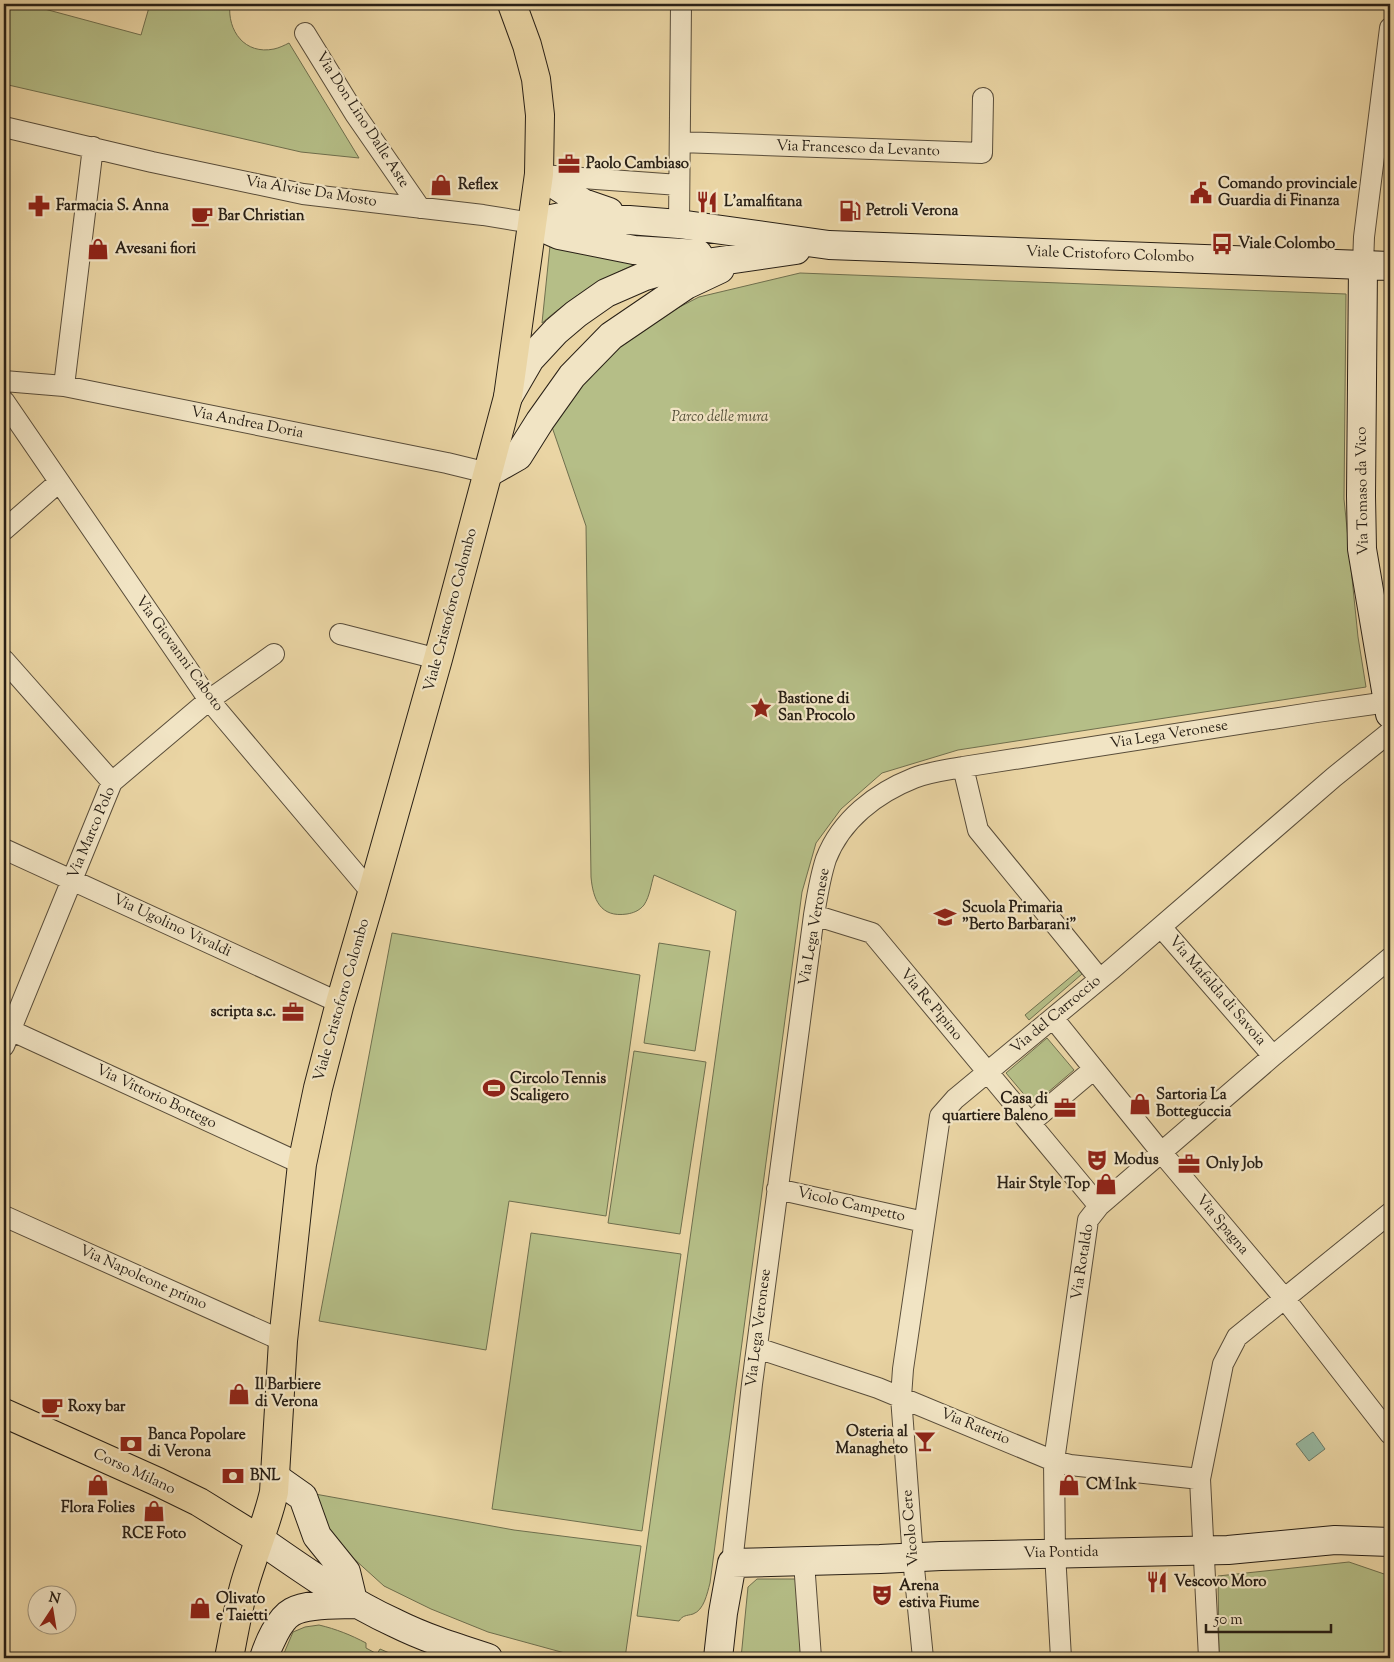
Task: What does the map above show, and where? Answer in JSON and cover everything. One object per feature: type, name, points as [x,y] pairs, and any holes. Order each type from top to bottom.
[{"type":"main road","points":[[512,4],[527,45],[536,79],[540,115],[538,174],[532,223]]},
{"type":"main road","name":"Viale Cristoforo Colombo","points":[[229,1658],[245,1585],[271,1506],[276,1478],[283,1341],[302,1164],[318,1088],[340,1003],[438,659],[508,397],[532,223]]},
{"type":"main road","name":"Corso Milano","points":[[4,1413],[199,1502],[259,1538]]},
{"type":"street","points":[[679,224],[681,4]]},
{"type":"street","points":[[1363,265],[1364,238],[1387,71],[1390,28]]},
{"type":"street","name":"Via Don Lino Dalle Aste","points":[[305,32],[355,114],[420,208]]},
{"type":"street","name":"Via Francesco da Levanto","points":[[680,142],[982,153],[983,98]]},
{"type":"street","name":"Via Alvise Da Mosto","points":[[4,127],[152,162],[303,194],[483,215],[532,223]]},
{"type":"street","points":[[64,386],[93,147]]},
{"type":"street","points":[[538,174],[679,185]]},
{"type":"street","name":"Viale Cristoforo Colombo","points":[[538,174],[583,203],[629,220]]},
{"type":"street","name":"Viale Cristoforo Colombo","points":[[532,223],[561,217],[629,220],[679,224],[829,245],[1390,266]]},
{"type":"street","name":"Viale Cristoforo Colombo","points":[[532,223],[559,236],[634,250],[744,258]]},
{"type":"street","name":"Viale Cristoforo Colombo","points":[[508,397],[530,359],[556,331],[606,293],[645,276],[672,268],[829,245]]},
{"type":"street","name":"Viale Cristoforo Colombo","points":[[488,473],[518,456],[540,420],[572,376],[612,336],[686,285],[744,258]]},
{"type":"street","name":"Via Tomaso da Vico","points":[[1363,265],[1362,549],[1389,708]]},
{"type":"street","name":"Via Andrea Doria","points":[[4,382],[64,386],[448,463],[488,473]]},
{"type":"street","name":"Via Giovanni Caboto","points":[[4,401],[209,700],[372,893]]},
{"type":"street","points":[[4,530],[59,482]]},
{"type":"street","points":[[340,634],[438,659]]},
{"type":"street","name":"Via Marco Polo","points":[[8,1027],[112,782],[209,700],[274,654]]},
{"type":"street","points":[[4,660],[112,782]]},
{"type":"street","name":"Via Lega Veronese","points":[[735,1581],[757,1348],[814,915],[826,858],[855,814],[877,796],[915,778],[962,767],[1317,712],[1389,708]]},
{"type":"street","name":"Via del Carroccio","points":[[901,1397],[940,1116],[955,1099],[1161,927],[1334,777],[1390,732]]},
{"type":"street","points":[[962,767],[978,830],[1100,978]]},
{"type":"street","name":"Via Ugolino Vivaldi","points":[[4,849],[340,1003]]},
{"type":"street","name":"Via Re Pipino","points":[[814,915],[872,933],[1100,1206]]},
{"type":"street","name":"Via Mafalda di Savoia","points":[[1161,927],[1273,1056]]},
{"type":"street","name":"Via Rotaldo","points":[[1061,1658],[1055,1553],[1054,1460],[1088,1220],[1100,1206],[1161,1152],[1390,958]]},
{"type":"street","name":"Via Spagna","points":[[1053,1018],[1161,1152],[1285,1299],[1390,1433]]},
{"type":"street","name":"Via Vittorio Bottego","points":[[8,1027],[302,1164]]},
{"type":"street","points":[[1030,1123],[1094,1069]]},
{"type":"street","name":"Vicolo Campetto","points":[[777,1189],[924,1222]]},
{"type":"street","points":[[1209,1658],[1200,1478],[1223,1364],[1237,1337],[1390,1213]]},
{"type":"street","name":"Via Napoleone primo","points":[[4,1216],[283,1341]]},
{"type":"street","name":"Via Raterio","points":[[757,1348],[878,1388],[1070,1465],[1200,1478]]},
{"type":"street","name":"Vicolo Cere","points":[[901,1397],[913,1558],[923,1658]]},
{"type":"street","points":[[276,1478],[303,1497],[318,1536],[346,1572],[356,1603]]},
{"type":"street","points":[[259,1538],[297,1566],[356,1603],[396,1624],[488,1658]]},
{"type":"street","name":"Via Pontida","points":[[735,1581],[804,1562],[1055,1553],[1228,1550],[1335,1540],[1390,1542]]},
{"type":"street","points":[[804,1562],[811,1658]]},
{"type":"street","points":[[699,1658],[735,1581]]},
{"type":"street","points":[[718,1658],[735,1581]]},
{"type":"street","points":[[264,1658],[267,1647],[279,1625],[291,1612],[312,1607],[356,1603]]},
{"type":"green space","points":[[4,4],[26,4],[141,35],[150,4],[230,4],[230,14],[235,32],[247,45],[264,50],[276,49],[289,43],[359,158],[301,152],[4,84]]},
{"type":"green space","points":[[550,246],[638,263],[588,289],[565,304],[542,323]]},
{"type":"green space","name":"Parco delle mura","points":[[800,273],[1346,294],[1344,499],[1358,637],[1366,687],[958,750],[882,773],[841,809],[816,843],[802,892],[710,1583],[700,1609],[679,1621],[637,1616],[736,911],[654,875],[646,901],[642,907],[634,912],[627,914],[610,913],[604,910],[596,899],[591,877],[586,526],[551,424],[600,363],[652,321],[699,297]]},
{"type":"green space","points":[[1390,306],[1390,555],[1385,520]]},
{"type":"green space","name":"Circolo Tennis Scaligero","points":[[392,933],[640,975],[606,1216],[509,1201],[486,1350],[319,1321]]},
{"type":"green space","points":[[659,943],[710,951],[695,1051],[644,1043]]},
{"type":"green space","points":[[1079,970],[1082,974],[1029,1020],[1025,1015]]},
{"type":"green space","points":[[1047,1038],[1074,1070],[1033,1105],[1006,1073]]},
{"type":"green space","points":[[634,1051],[706,1062],[680,1234],[608,1223]]},
{"type":"green space","points":[[531,1233],[681,1254],[642,1531],[492,1509]]},
{"type":"green space","points":[[315,1494],[514,1530],[641,1546],[625,1658],[583,1658],[488,1632],[431,1609],[384,1586],[334,1540],[324,1526]]},
{"type":"green space","points":[[1349,1562],[1390,1576],[1390,1658],[1219,1658],[1218,1576]]},
{"type":"green space","points":[[757,1579],[799,1579],[803,1658],[741,1658],[748,1587]]},
{"type":"green space","points":[[319,1625],[337,1630],[366,1643],[366,1648],[377,1654],[380,1649],[401,1658],[282,1658],[293,1632],[305,1627]]},
{"type":"shaded area","points":[[1313,1432],[1325,1449],[1309,1461],[1296,1444]]},
{"type":"place","name":"Paolo Cambiaso","points":[[569,164]]},
{"type":"place","name":"Reflex","points":[[441,185]]},
{"type":"place","name":"Comando provinciale Guardia di Finanza","points":[[1201,193]]},
{"type":"place","name":"L'amalfitana","points":[[707,202]]},
{"type":"place","name":"Farmacia S. Anna","points":[[39,206]]},
{"type":"place","name":"Petroli Verona","points":[[850,211]]},
{"type":"place","name":"Bar Christian","points":[[202,216]]},
{"type":"place","name":"Viale Colombo","points":[[1222,244]]},
{"type":"place","name":"Avesani fiori","points":[[98,249]]},
{"type":"place","name":"Bastione di San Procolo","points":[[761,708]]},
{"type":"place","name":"Scuola Primaria \"Berto Barbarani\"","points":[[945,917]]},
{"type":"place","name":"scripta s.c.","points":[[293,1012]]},
{"type":"place","name":"Circolo Tennis Scaligero","points":[[494,1088]]},
{"type":"place","name":"Sartoria La Botteguccia","points":[[1140,1104]]},
{"type":"place","name":"Casa di quartiere Baleno","points":[[1065,1108]]},
{"type":"place","name":"Modus","points":[[1097,1160]]},
{"type":"place","name":"Only Job","points":[[1189,1164]]},
{"type":"place","name":"Hair Style Top","points":[[1106,1184]]},
{"type":"place","name":"Il Barbiere di Verona","points":[[239,1394]]},
{"type":"place","name":"Roxy bar","points":[[52,1407]]},
{"type":"place","name":"Osteria al Managheto","points":[[925,1441]]},
{"type":"place","name":"Banca Popolare di Verona","points":[[131,1444]]},
{"type":"place","name":"BNL","points":[[233,1476]]},
{"type":"place","name":"Flora Folies","points":[[98,1485]]},
{"type":"place","name":"CM Ink","points":[[1069,1485]]},
{"type":"place","name":"RCE Foto","points":[[154,1511]]},
{"type":"place","name":"Vescovo Moro","points":[[1157,1582]]},
{"type":"place","name":"Arena estiva Fiume","points":[[882,1595]]},
{"type":"place","name":"Olivato e Taietti","points":[[200,1608]]}]
